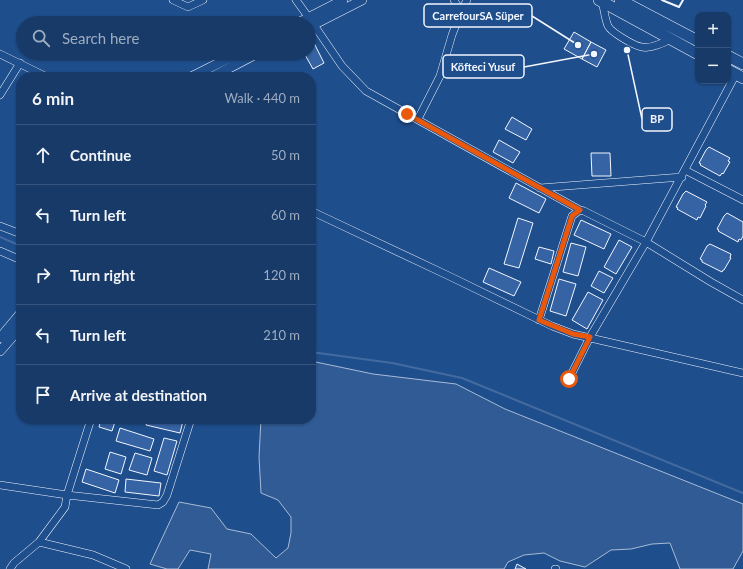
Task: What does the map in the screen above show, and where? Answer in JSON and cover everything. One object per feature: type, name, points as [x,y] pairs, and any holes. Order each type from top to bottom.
[{"type":"highway","points":[[620,0],[695,39]]},
{"type":"highway","points":[[600,1],[695,52]]},
{"type":"highway","points":[[731,58],[743,64]]},
{"type":"main road","points":[[316,19],[343,0]]},
{"type":"main road","points":[[316,21],[362,0]]},
{"type":"main road","points":[[201,72],[225,60]]},
{"type":"main road","points":[[222,72],[245,60]]},
{"type":"main road","points":[[0,338],[16,319]]},
{"type":"main road","points":[[0,351],[16,333]]},
{"type":"street","points":[[173,0],[188,7],[203,0]]},
{"type":"street","points":[[296,0],[306,16]]},
{"type":"street","points":[[454,0],[460,12]]},
{"type":"street","points":[[418,120],[440,76],[452,34],[460,12],[467,0]]},
{"type":"street","points":[[600,1],[608,25],[612,32],[618,36],[642,47],[651,47],[671,39]]},
{"type":"street","points":[[316,30],[342,66],[366,91],[580,210],[646,242],[743,300]]},
{"type":"street","points":[[0,54],[37,72]]},
{"type":"street","points":[[0,95],[20,63]]},
{"type":"street","points":[[569,379],[590,337],[646,242],[736,74]]},
{"type":"street","points":[[540,188],[683,174],[743,200]]},
{"type":"street","points":[[539,320],[572,216],[580,210]]},
{"type":"street","points":[[316,213],[539,320],[573,334],[743,373]]},
{"type":"street","points":[[0,226],[16,232]]},
{"type":"street","points":[[0,251],[16,258]]},
{"type":"street","points":[[10,569],[14,563],[39,542],[65,507],[67,495],[89,424]]},
{"type":"street","points":[[0,485],[67,495],[158,505],[163,502],[167,495],[189,424]]},
{"type":"street","points":[[39,542],[94,555],[126,569]]},
{"type":"shaded area","points":[[316,362],[373,374],[456,384],[505,409],[743,504],[743,551],[733,569],[680,569],[670,543],[652,544],[631,549],[611,550],[585,567],[560,561],[544,553],[524,555],[508,562],[504,569],[208,569],[211,554],[190,550],[178,569],[167,569],[150,564],[179,502],[211,508],[227,529],[251,534],[276,558],[288,548],[291,533],[291,517],[278,500],[261,493],[259,457],[261,424],[316,424]]},
{"type":"building","points":[[574,32],[591,42],[582,59],[564,49]]},
{"type":"building","points":[[591,42],[606,50],[597,67],[582,59]]},
{"type":"building","points":[[316,47],[324,63],[313,69],[308,60],[316,60]]},
{"type":"building","points":[[512,117],[532,129],[526,140],[505,129]]},
{"type":"building","points":[[499,140],[520,152],[513,163],[493,152]]},
{"type":"building","points":[[709,147],[730,158],[728,161],[730,162],[723,174],[722,173],[720,176],[699,163]]},
{"type":"building","points":[[591,153],[610,153],[611,176],[592,176]]},
{"type":"building","points":[[516,183],[546,199],[539,213],[509,198]]},
{"type":"building","points":[[686,191],[707,202],[700,218],[698,217],[697,220],[676,207]]},
{"type":"building","points":[[727,213],[743,222],[743,236],[738,242],[717,229]]},
{"type":"building","points":[[518,218],[533,223],[519,268],[504,264]]},
{"type":"building","points":[[581,220],[611,234],[604,249],[574,235]]},
{"type":"building","points":[[619,240],[632,247],[616,274],[604,267]]},
{"type":"building","points":[[571,243],[586,247],[578,276],[563,272]]},
{"type":"building","points":[[710,244],[731,254],[731,258],[722,272],[702,262],[700,259],[707,246]]},
{"type":"building","points":[[539,247],[554,251],[551,264],[535,259]]},
{"type":"building","points":[[489,268],[521,282],[514,296],[483,282]]},
{"type":"building","points":[[599,271],[613,278],[604,293],[591,286]]},
{"type":"building","points":[[559,279],[576,284],[566,316],[550,311]]},
{"type":"building","points":[[588,292],[603,300],[587,329],[572,320]]},
{"type":"building","points":[[100,424],[114,424],[112,431],[99,427]]},
{"type":"building","points":[[146,424],[182,424],[180,433]]},
{"type":"building","points":[[120,428],[154,439],[150,451],[116,441]]},
{"type":"building","points":[[164,438],[177,441],[167,475],[154,471]]},
{"type":"building","points":[[110,452],[126,457],[121,474],[105,469]]},
{"type":"building","points":[[135,453],[152,458],[147,475],[129,470]]},
{"type":"building","points":[[86,469],[119,480],[115,493],[82,482]]},
{"type":"building","points":[[126,479],[161,483],[159,496],[125,492]]},
{"type":"building","points":[[517,564],[526,569],[515,569]]},
{"type":"waterway","points":[[0,237],[16,244]]},
{"type":"waterway","points":[[316,353],[392,363],[462,378],[743,493]]},
{"type":"wall","points":[[662,0],[679,7],[683,0]]},
{"type":"place","name":"CarrefourSA Süper","points":[[578,45]]},
{"type":"place","name":"BP","points":[[627,50]]},
{"type":"place","name":"Köfteci Yusuf","points":[[594,54]]},
{"type":"route","points":[[407,114],[580,210],[572,216],[539,320],[573,334],[590,337],[569,379]]}]
